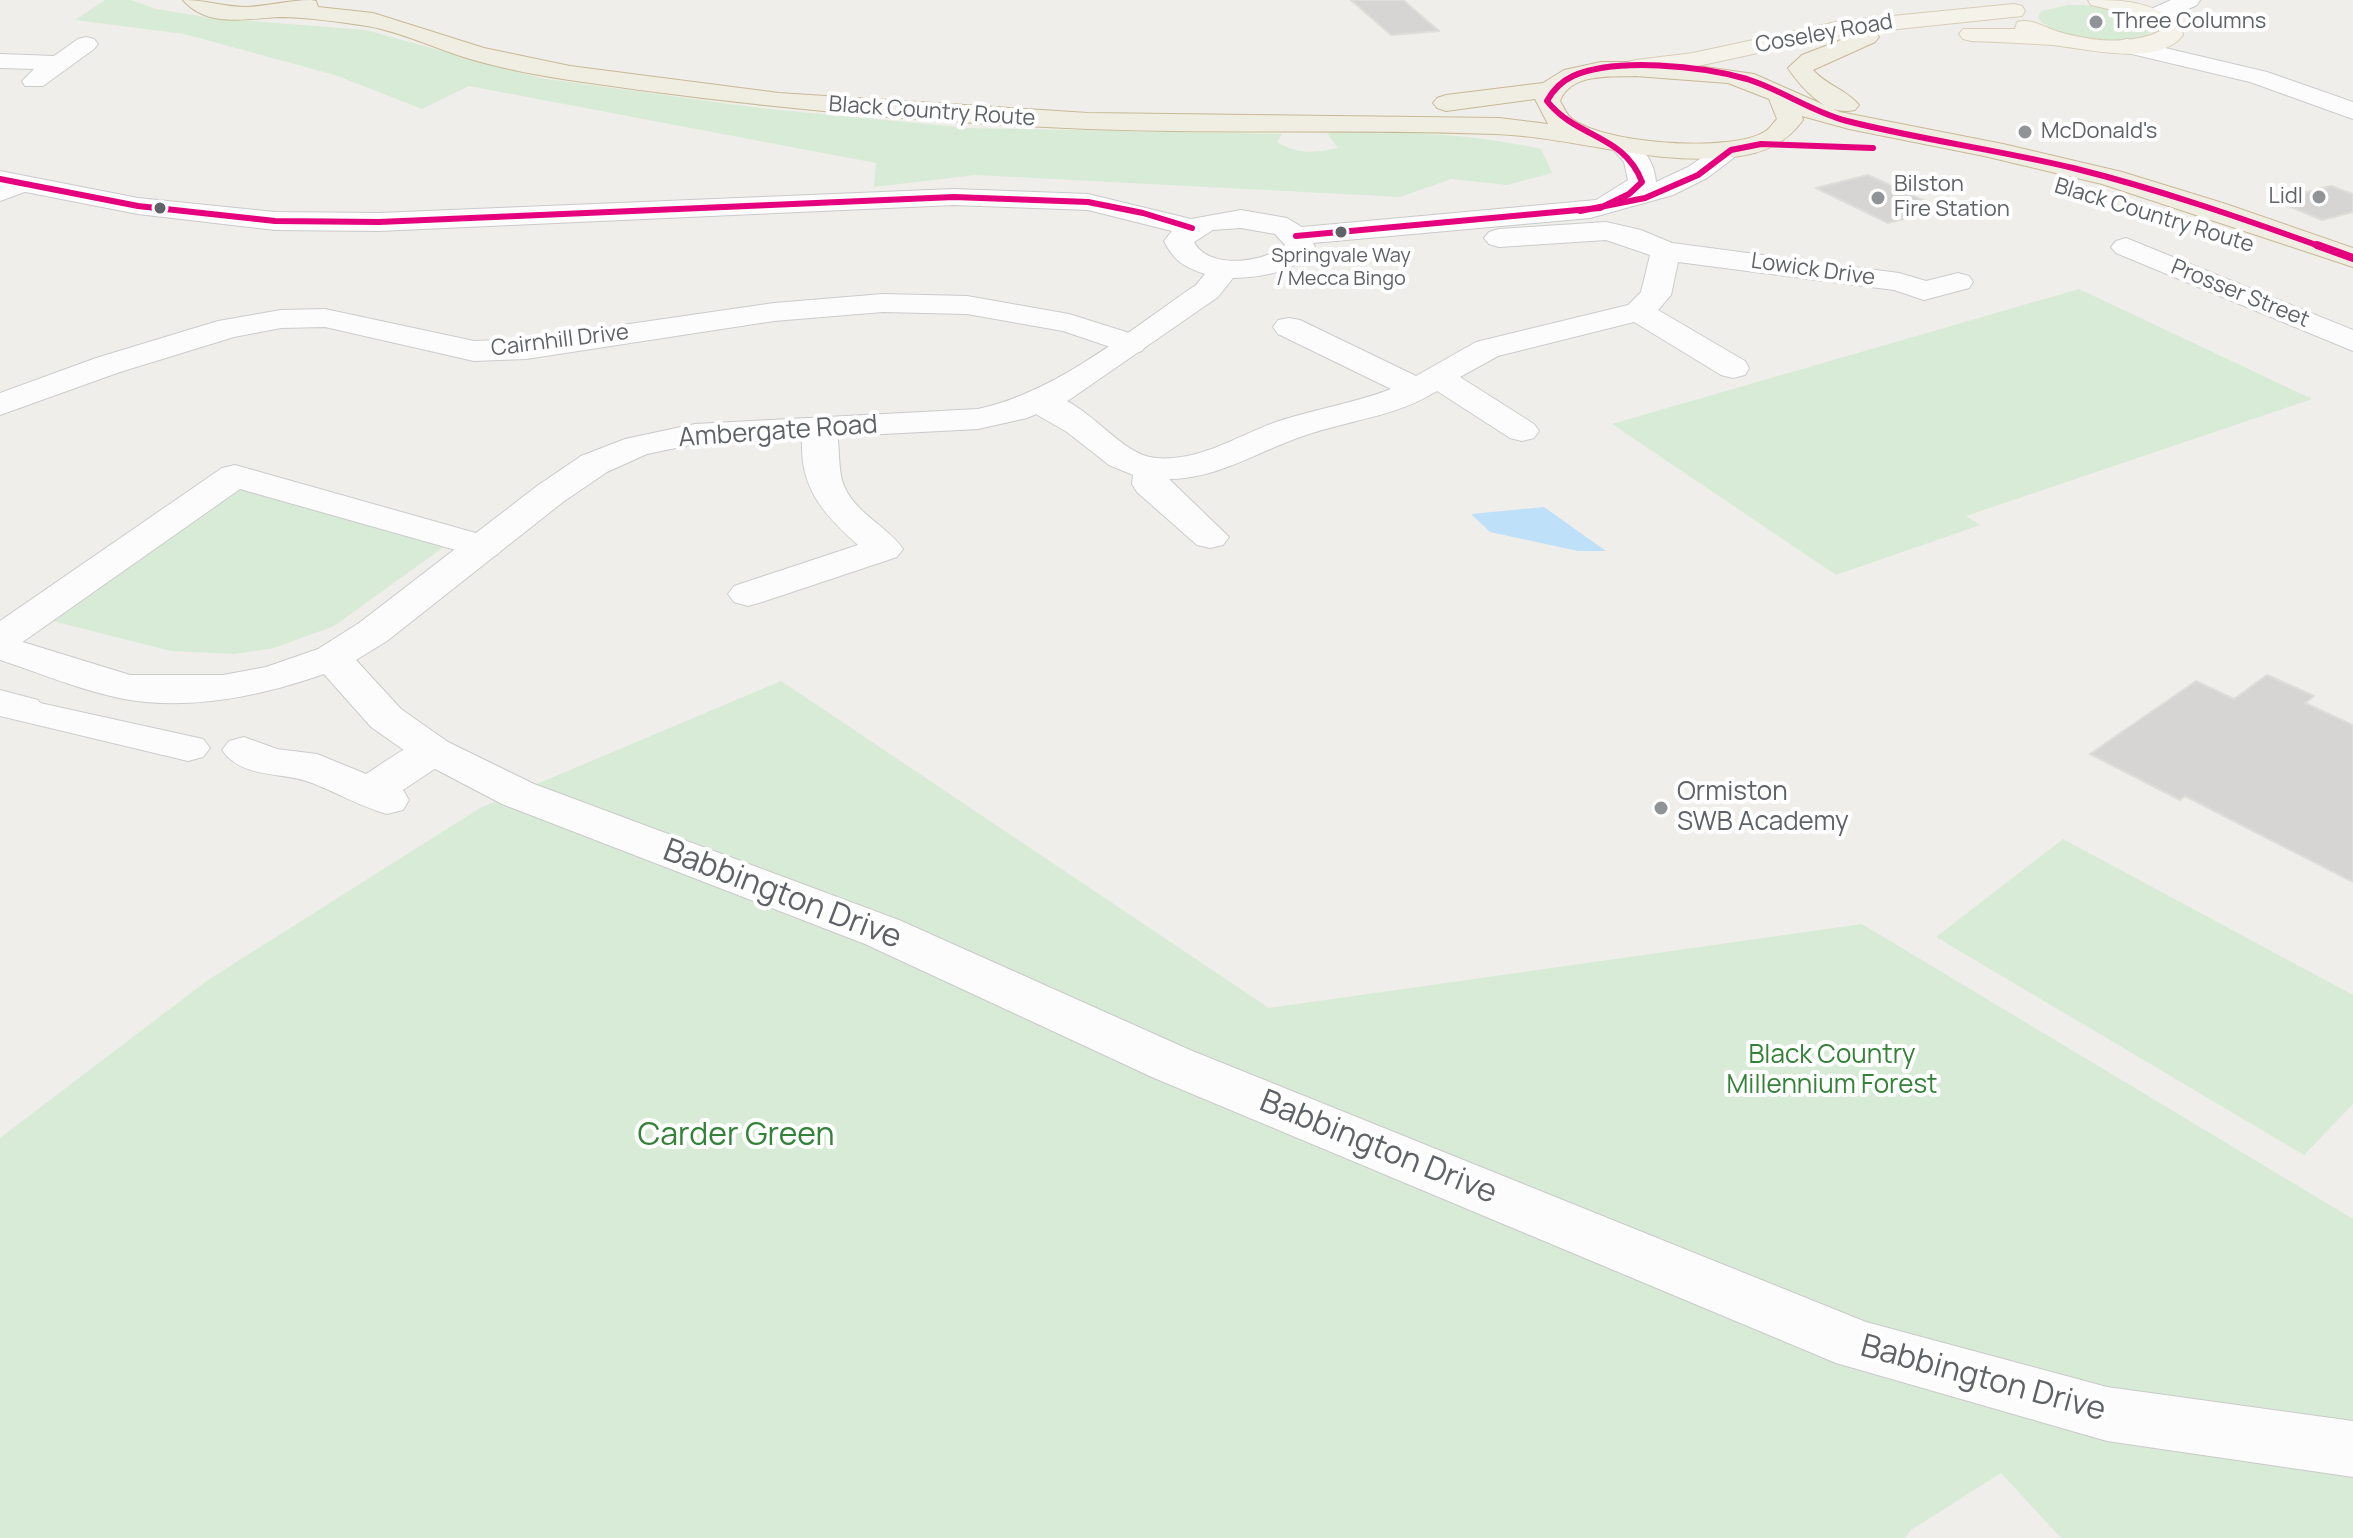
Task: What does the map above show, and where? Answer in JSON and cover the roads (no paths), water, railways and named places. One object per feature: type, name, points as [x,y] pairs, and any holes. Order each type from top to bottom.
[{"type":"highway","points":[[194,0],[206,8],[224,11],[281,10],[328,0]]},
{"type":"highway","name":"Black Country Route","points":[[379,0],[434,21],[509,43],[610,64],[798,88],[866,93],[1175,109],[1349,111],[1431,105],[1554,89],[1585,74],[1636,67],[1719,74],[1773,90],[1820,114],[2135,185],[2353,258]]},
{"type":"highway","name":"Black Country Route","points":[[281,10],[373,20],[479,54],[570,73],[779,101],[1088,121],[1499,126],[1592,137]]},
{"type":"highway","points":[[1867,37],[1811,60],[1800,68],[1808,82],[1845,105],[1935,138]]},
{"type":"highway","points":[[1554,89],[1547,101],[1553,115],[1564,124],[1592,137],[1622,145],[1674,152],[1731,150],[1761,144],[1779,136],[1790,126],[1790,106],[1773,90]]},
{"type":"highway","name":"Black Country Route","points":[[1761,144],[1893,150],[2007,172],[2134,206],[2353,282]]},
{"type":"main road","points":[[2017,5],[2014,17],[2022,25],[2052,38],[2091,45],[2127,46],[2157,43],[2167,38],[2165,23],[2116,1]]},
{"type":"main road","name":"Coseley Road","points":[[1636,67],[1693,60],[1841,28],[2017,5]]},
{"type":"main road","name":"Coseley Road","points":[[1773,90],[1774,70],[1786,58],[1813,46],[1867,37],[1945,32],[2052,38]]},
{"type":"street","points":[[2189,0],[2165,23],[2258,77]]},
{"type":"street","points":[[34,81],[86,44]]},
{"type":"street","points":[[2127,46],[2258,77],[2353,111]]},
{"type":"street","points":[[0,61],[60,63]]},
{"type":"street","points":[[1600,208],[1629,194],[1642,182],[1642,170],[1637,158],[1622,145]]},
{"type":"street","points":[[1296,236],[1300,247],[1285,261],[1260,267],[1225,268],[1188,257],[1180,248],[1179,241],[1192,228],[1215,221],[1241,219],[1280,226],[1296,236],[1600,208],[1633,201],[1672,187],[1698,175],[1731,150]]},
{"type":"street","points":[[7,185],[193,213],[275,221],[379,222],[881,198],[1004,198],[1088,202],[1143,213],[1192,228]]},
{"type":"street","name":"Lowick Drive","points":[[1499,238],[1525,239],[1603,230],[1620,233],[1666,251],[1899,282],[1943,293]]},
{"type":"street","name":"Prosser Street","points":[[2126,247],[2353,341]]},
{"type":"street","points":[[1039,402],[1062,413],[1123,459],[1152,469],[1187,465],[1249,447],[1288,430],[1426,383],[1463,358],[1487,349],[1639,312],[1656,295],[1658,275],[1666,251]]},
{"type":"street","name":"Ambergate Road","points":[[3,649],[126,687],[223,688],[276,677],[332,658],[373,632],[550,494],[583,472],[637,446],[695,434],[978,419],[1039,402],[1207,291],[1225,268]]},
{"type":"street","name":"Cairnhill Drive","points":[[8,396],[214,333],[281,319],[325,318],[474,351],[526,349],[774,312],[883,303],[967,305],[1069,323],[1131,344]]},
{"type":"street","points":[[1639,312],[1733,368]]},
{"type":"street","points":[[1289,327],[1426,383],[1522,431]]},
{"type":"street","points":[[748,594],[884,549],[830,498],[820,472],[820,427]]},
{"type":"street","points":[[1152,469],[1150,484],[1210,537]]},
{"type":"street","points":[[3,649],[235,476],[484,547]]},
{"type":"street","name":"Babbington Drive","points":[[332,658],[386,718],[433,751],[518,794],[882,932],[1172,1064],[1857,1345],[2107,1414],[2353,1449]]},
{"type":"street","points":[[123,733],[165,689]]},
{"type":"street","points":[[22,709],[95,730],[188,748]]},
{"type":"street","points":[[244,750],[269,762],[301,764],[378,796],[433,751]]},
{"type":"water","points":[[1544,507],[1606,551],[1578,551],[1490,532],[1471,514]]},
{"type":"place","name":"Three Columns","points":[[2096,22]]},
{"type":"place","name":"McDonald's","points":[[2025,132]]},
{"type":"place","name":"Lidl","points":[[2319,197]]},
{"type":"place","name":"Bilston Fire Station","points":[[1878,198]]},
{"type":"place","name":"Springvale Way / Mecca Bingo","points":[[1341,232]]},
{"type":"place","name":"Ormiston SWB Academy","points":[[1661,808]]},
{"type":"park label","name":"Black Country Millennium Forest","points":[[1832,1071]]},
{"type":"park label","name":"Carder Green","points":[[736,1136]]}]
